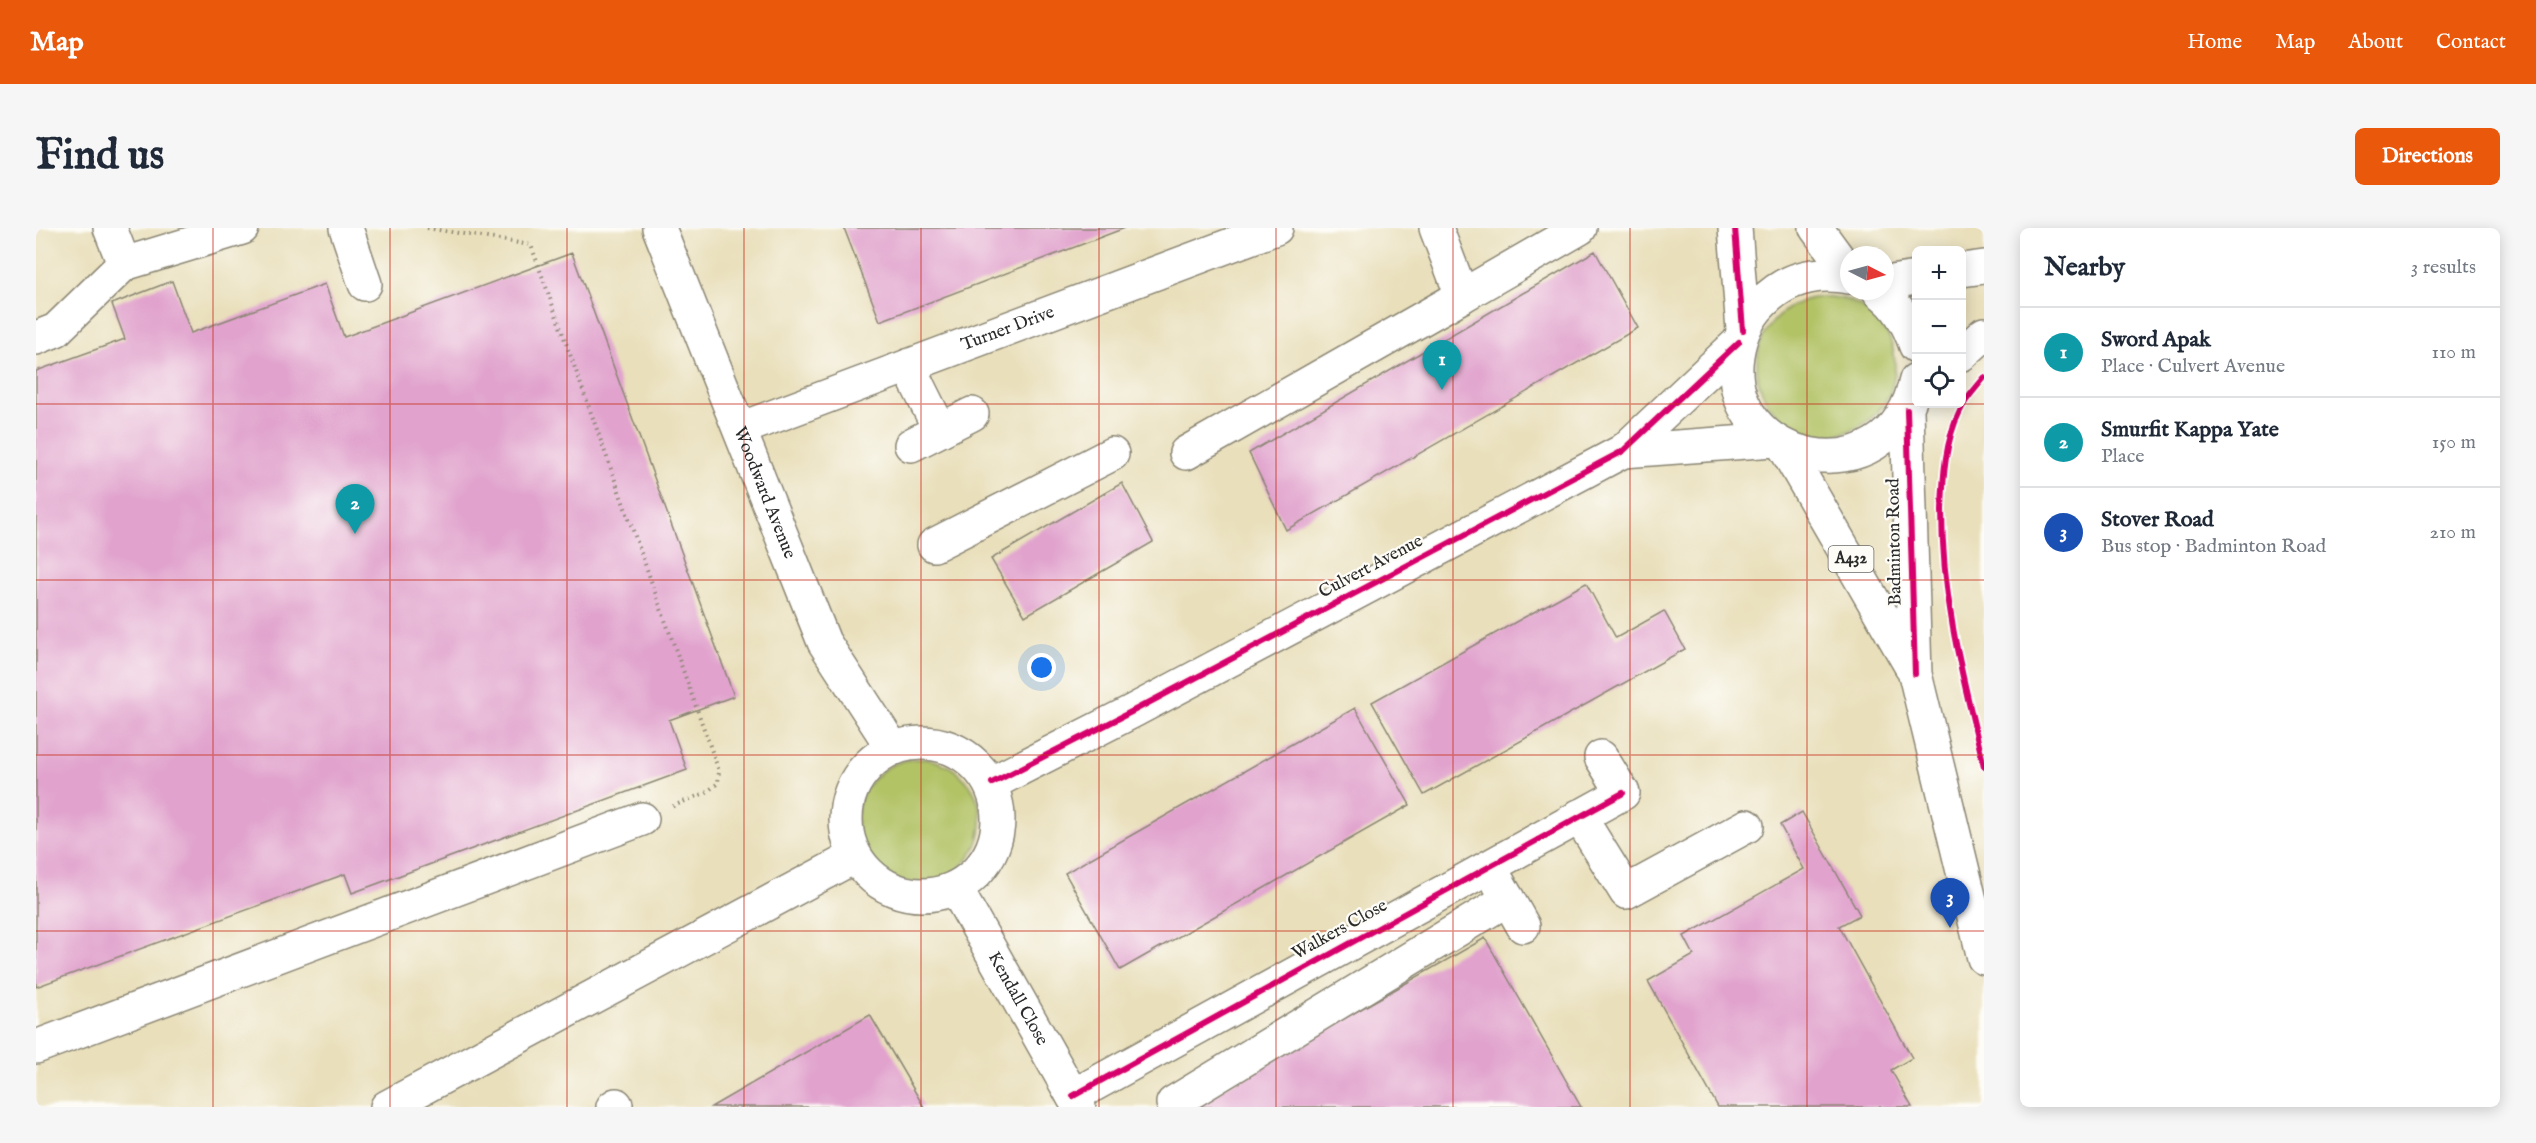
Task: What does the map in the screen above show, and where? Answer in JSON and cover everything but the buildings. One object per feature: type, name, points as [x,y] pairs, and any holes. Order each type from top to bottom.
[{"type":"street","points":[[110,228],[124,264]]},
{"type":"street","points":[[36,338],[56,330],[124,264],[242,228]]},
{"type":"street","points":[[346,228],[365,284]]},
{"type":"street","name":"Woodward Avenue","points":[[659,228],[824,642],[892,747]]},
{"type":"street","name":"Turner Drive","points":[[740,429],[1276,228]]},
{"type":"street","points":[[1186,453],[1580,228]]},
{"type":"street","points":[[1735,228],[1741,336],[1736,364],[1738,386],[1745,406],[1758,425],[1779,443],[1803,454],[1823,457],[1853,453],[1880,440],[1895,426],[1912,398]]},
{"type":"street","points":[[1816,228],[1840,262]]},
{"type":"street","points":[[1438,232],[1462,296]]},
{"type":"street","points":[[1966,269],[1984,267]]},
{"type":"street","points":[[1741,336],[1754,310],[1769,295],[1788,283],[1809,276],[1840,275]]},
{"type":"street","points":[[1894,282],[1912,279]]},
{"type":"street","points":[[1892,300],[1908,322],[1912,333]]},
{"type":"street","points":[[1966,350],[1984,334]]},
{"type":"street","name":"Culvert Avenue","points":[[992,783],[1133,711],[1623,451],[1741,336]]},
{"type":"street","points":[[908,366],[940,430]]},
{"type":"street","name":"Badminton Road","points":[[1913,408],[1915,674],[1984,958]]},
{"type":"street","points":[[911,445],[972,414]]},
{"type":"street","name":"Culvert Avenue","points":[[1623,451],[1779,443]]},
{"type":"street","name":"Badminton Road","points":[[1779,443],[1915,674]]},
{"type":"street","points":[[934,545],[1112,454]]},
{"type":"street","points":[[929,741],[959,750],[992,783],[999,833],[985,865],[956,890],[912,896],[879,884],[854,857],[845,813],[859,773],[892,747],[929,741]]},
{"type":"street","name":"Walkers Close","points":[[1076,1102],[1488,865],[1623,793],[1601,757]]},
{"type":"street","points":[[1579,816],[1626,891],[1747,826]]},
{"type":"street","points":[[36,1047],[642,819]]},
{"type":"street","points":[[387,1107],[854,857]]},
{"type":"street","points":[[1174,1107],[1173,1103],[1515,912],[1488,865]]},
{"type":"street","name":"Kendall Close","points":[[956,890],[1076,1102]]},
{"type":"path","points":[[428,228],[531,245],[719,771],[718,783],[707,792],[642,819]]},
{"type":"green space","points":[[1812,298],[1840,298],[1840,300],[1853,302],[1865,308],[1884,327],[1894,352],[1894,380],[1884,405],[1865,424],[1840,434],[1812,434],[1787,424],[1768,405],[1758,380],[1758,352],[1768,327],[1787,308]]},
{"type":"green space","points":[[919,759],[943,764],[963,777],[976,797],[981,821],[976,845],[963,865],[943,878],[919,883],[895,878],[875,865],[862,845],[857,821],[862,797],[875,777],[895,764]]},
{"type":"cycle path","points":[[1735,228],[1743,330]]},
{"type":"cycle path","points":[[992,783],[1133,711],[1623,451],[1739,342]]},
{"type":"cycle path","points":[[1984,378],[1962,407],[1951,434],[1944,472],[1942,510],[1946,576],[1955,640],[1984,766]]},
{"type":"cycle path","points":[[1907,410],[1915,674]]},
{"type":"cycle path","points":[[1073,1096],[1623,793]]},
{"type":"place","name":"Sword Apak","points":[[1442,390]]},
{"type":"place","name":"Smurfit Kappa Yate","points":[[355,534]]},
{"type":"place","name":"Stover Road","points":[[1950,928]]}]
